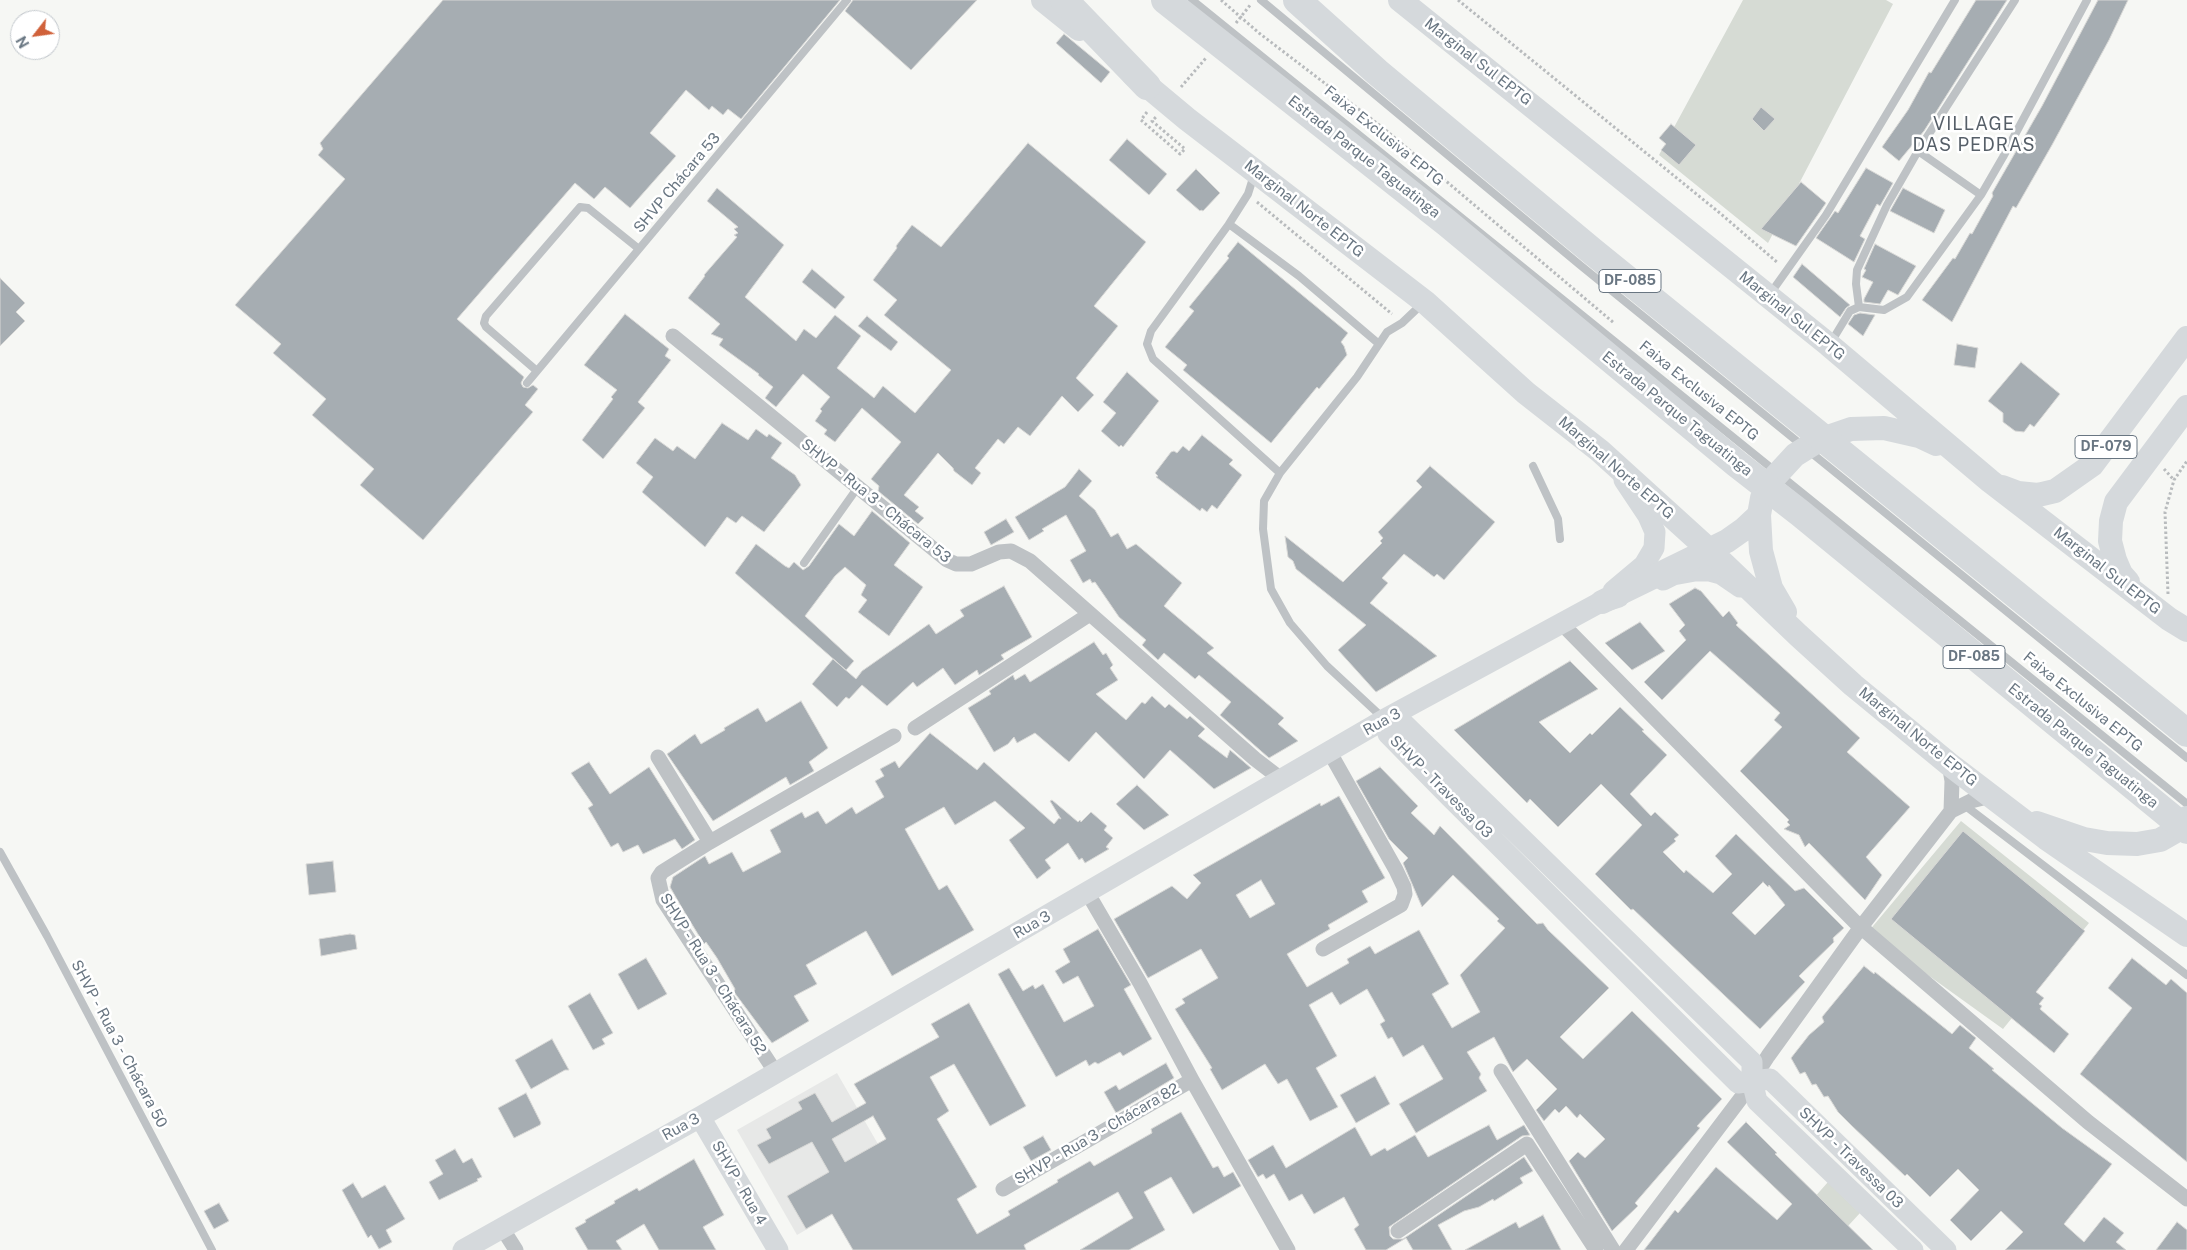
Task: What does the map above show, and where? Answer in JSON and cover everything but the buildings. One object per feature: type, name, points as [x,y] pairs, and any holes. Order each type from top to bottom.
[{"type":"highway","points":[[1064,0],[1148,98]]},
{"type":"highway","name":"Estrada Parque Taguatinga","points":[[1165,0],[1803,504],[2157,793],[2187,830]]},
{"type":"highway","name":"DF-085","points":[[1297,0],[1406,96],[1592,251],[1778,413],[2185,748]]},
{"type":"main road","name":"Marginal Norte EPTG","points":[[1043,0],[1148,98],[1256,171],[1425,302],[1526,393],[1600,451],[1853,685],[1949,764],[2017,816],[2187,935]]},
{"type":"main road","name":"Marginal Sul EPTG","points":[[1400,0],[1829,345],[1990,481],[2178,625],[2187,646]]},
{"type":"main road","name":"DF-079","points":[[1990,481],[2018,493],[2038,495],[2055,491],[2068,483],[2092,465],[2187,338]]},
{"type":"main road","name":"DF-079","points":[[2137,594],[2121,574],[2110,541],[2111,521],[2116,502],[2187,407]]},
{"type":"main road","points":[[1798,635],[1771,588],[1761,551],[1759,515],[1762,498],[1772,480],[1795,455],[1819,440],[1851,429],[1884,428],[1919,436],[1964,459]]},
{"type":"main road","points":[[1600,451],[1631,490],[1648,516],[1655,532],[1654,548],[1644,565],[1602,602]]},
{"type":"main road","points":[[1602,602],[1708,549],[1744,529],[1759,515]]},
{"type":"main road","points":[[1602,602],[1627,596],[1673,575],[1695,571],[1710,571],[1720,574],[1763,602]]},
{"type":"main road","name":"Rua 3","points":[[463,1250],[776,1073],[1385,719],[1602,602]]},
{"type":"main road","name":"SHVP - Travessa 03","points":[[1385,719],[1388,734],[1738,1083],[1752,1080],[1770,1080],[1946,1250]]},
{"type":"main road","points":[[2017,816],[2084,838],[2118,844],[2137,844],[2160,840],[2174,832],[2187,818]]},
{"type":"main road","name":"SHVP - Travessa 03","points":[[1752,1080],[1757,1101],[1913,1250]]},
{"type":"main road","name":"SHVP - Rua 4","points":[[700,1116],[778,1250]]},
{"type":"street","name":"SHVP - Rua 3 - Chácara 53","points":[[673,336],[947,560],[956,564],[971,564],[999,552],[1011,551],[1030,561],[1281,780]]},
{"type":"street","points":[[915,728],[1090,614]]},
{"type":"street","points":[[1562,624],[1861,927],[2088,1122],[2187,1199]]},
{"type":"street","name":"SHVP - Rua 3 - Chácara 52","points":[[776,1073],[663,900],[658,878],[662,872],[710,842],[894,736]]},
{"type":"street","points":[[1323,949],[1401,905],[1405,894],[1404,887],[1396,870],[1329,751]]},
{"type":"street","points":[[658,757],[710,842]]},
{"type":"street","points":[[1949,764],[1957,807]]},
{"type":"street","points":[[1626,1250],[1741,1098],[1861,927],[1957,807],[1991,796]]},
{"type":"street","name":"SHVP - Rua 3 - Chácara 82","points":[[1087,892],[1140,983],[1192,1080],[1288,1250]]},
{"type":"street","points":[[1501,1071],[1613,1250]]},
{"type":"street","name":"SHVP - Rua 3 - Chácara 82","points":[[1003,1189],[1192,1080]]},
{"type":"street","points":[[1398,1231],[1527,1144],[1596,1250]]},
{"type":"street","points":[[502,1228],[516,1250]]},
{"type":"lane","name":"SHVP Chácara 53","points":[[527,383],[847,0]]},
{"type":"lane","name":"Faixa Exclusiva EPTG","points":[[1192,0],[1745,459]]},
{"type":"lane","name":"Faixa Exclusiva EPTG","points":[[1262,0],[1580,265],[1778,413]]},
{"type":"lane","points":[[1768,296],[1826,215],[1955,0]]},
{"type":"lane","points":[[1858,307],[1857,270],[1887,205],[1918,150],[2015,0]]},
{"type":"lane","points":[[1829,345],[1850,311],[1858,307],[1884,310],[1908,297],[1980,195],[2003,157],[2087,0]]},
{"type":"lane","points":[[1918,150],[1980,195]]},
{"type":"lane","points":[[1256,171],[1248,194],[1229,224],[1151,331],[1147,344],[1153,359],[1280,472]]},
{"type":"lane","points":[[537,371],[486,327],[484,319],[486,316],[580,207],[588,208],[640,249]]},
{"type":"lane","points":[[1229,224],[1299,276],[1379,344]]},
{"type":"lane","points":[[1385,719],[1328,666],[1290,623],[1271,589],[1263,529],[1264,502],[1280,472],[1357,376],[1387,332],[1402,323],[1425,302]]},
{"type":"lane","points":[[1533,466],[1558,518],[1560,539]]},
{"type":"lane","points":[[804,563],[858,487]]},
{"type":"lane","points":[[2157,793],[2187,804]]},
{"type":"lane","points":[[1957,807],[2187,975]]},
{"type":"lane","name":"SHVP - Rua 3 - Chácara 50","points":[[0,852],[52,945],[212,1250]]},
{"type":"path","points":[[1221,0],[1259,33],[1382,128],[1617,325]]},
{"type":"path","points":[[1458,0],[1721,214],[1786,270]]},
{"type":"path","points":[[1148,98],[1140,120],[1180,154],[1185,149],[1152,121]]},
{"type":"path","points":[[2178,625],[2165,551],[2165,512],[2174,480],[2187,461]]},
{"type":"shaded area","points":[[1743,0],[1886,0],[1893,4],[1768,243],[1659,155]]},
{"type":"shaded area","points":[[1961,821],[2089,923],[2003,1029],[1868,932]]},
{"type":"shaded area","points":[[837,1073],[897,1177],[797,1235],[737,1130]]},
{"type":"shaded area","points":[[1828,1182],[1860,1213],[1826,1250],[1768,1250]]},
{"type":"district","name":"VILLAGE DAS PEDRAS","points":[[1974,134]]}]
